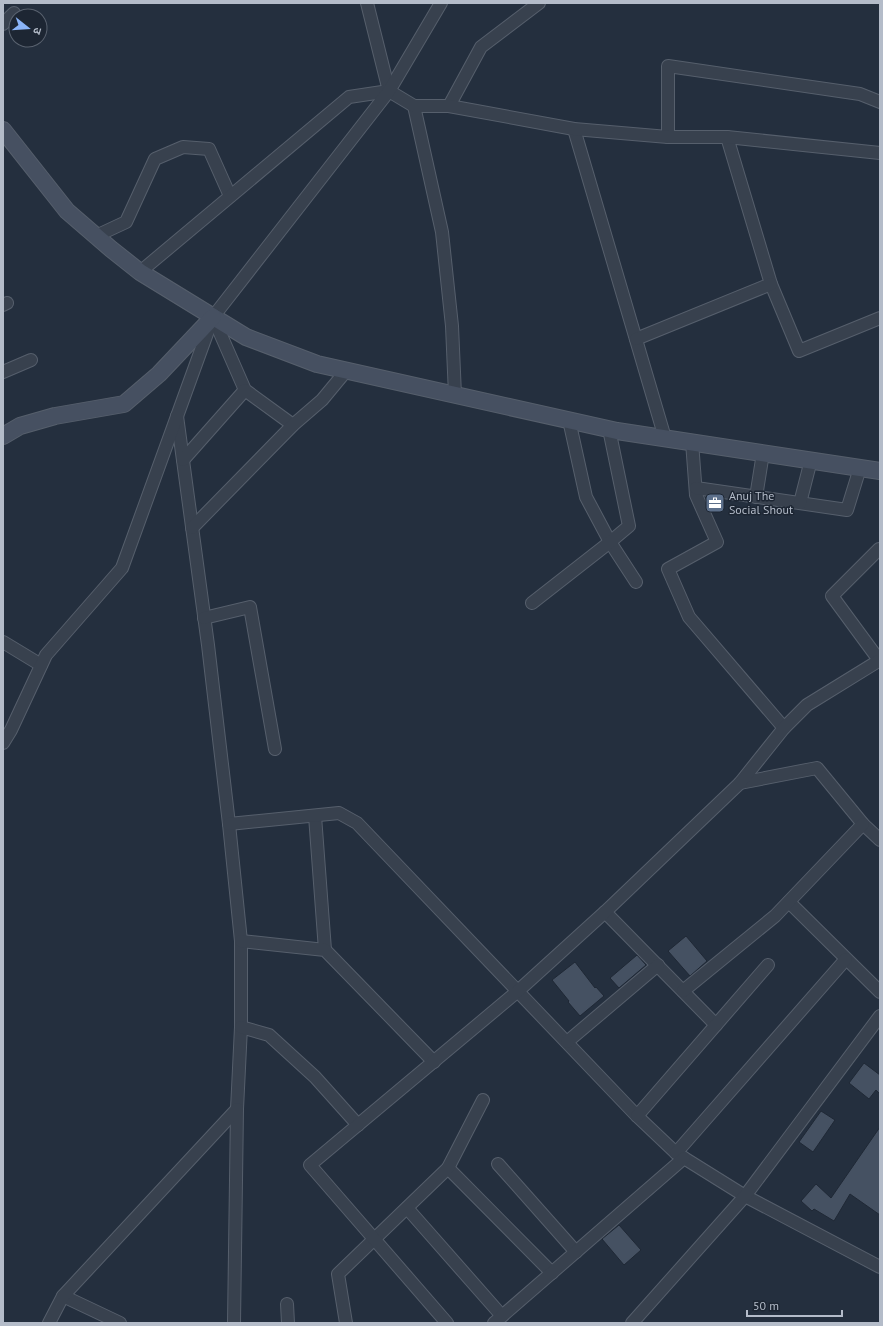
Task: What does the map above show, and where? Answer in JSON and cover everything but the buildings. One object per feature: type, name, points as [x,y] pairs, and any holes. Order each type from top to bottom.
[{"type":"street","points":[[368,3],[389,91]]},
{"type":"street","points":[[3,436],[20,426],[55,416],[124,404],[159,374],[214,317],[389,91],[441,3]]},
{"type":"street","points":[[449,106],[481,47],[539,3]]},
{"type":"street","points":[[668,137],[668,66],[860,94],[880,102]]},
{"type":"street","points":[[140,272],[350,96],[389,91],[414,106],[449,106],[574,129],[668,137],[727,137],[880,154]]},
{"type":"street","points":[[414,106],[442,232],[452,326],[455,395]]},
{"type":"street","points":[[574,129],[664,438]]},
{"type":"street","points":[[3,130],[67,211],[96,236],[140,272],[246,337],[317,364],[609,429],[880,471]]},
{"type":"street","points":[[727,137],[771,284],[799,351],[880,318]]},
{"type":"street","points":[[96,236],[126,222],[155,159],[183,147],[209,149],[230,196]]},
{"type":"street","points":[[636,340],[771,284]]},
{"type":"street","points":[[214,317],[245,390],[293,425]]},
{"type":"street","points":[[3,743],[11,730],[46,655],[122,568],[214,317]]},
{"type":"street","points":[[3,372],[31,360]]},
{"type":"street","points":[[192,528],[293,425],[322,400],[346,371]]},
{"type":"street","points":[[183,460],[245,390]]},
{"type":"street","points":[[177,416],[204,618],[229,824],[241,941],[241,1028],[237,1109],[234,1323]]},
{"type":"street","points":[[569,420],[586,497],[610,542],[636,582]]},
{"type":"street","points":[[532,603],[629,526],[609,429]]},
{"type":"street","points":[[692,442],[696,495],[717,542],[668,569],[689,617],[784,728]]},
{"type":"street","points":[[756,497],[763,453]]},
{"type":"street","points":[[800,503],[811,460]]},
{"type":"street","points":[[696,488],[848,510],[860,468]]},
{"type":"street","points":[[447,1323],[310,1165],[518,991],[605,912],[740,783],[784,728],[807,705],[879,660],[832,596],[879,549],[880,551]]},
{"type":"street","points":[[204,618],[250,607],[275,749]]},
{"type":"street","points":[[3,642],[42,665]]},
{"type":"street","points":[[740,783],[817,768],[863,824],[880,840]]},
{"type":"street","points":[[229,824],[339,813],[357,823],[637,1116],[680,1155],[745,1196],[880,1268]]},
{"type":"street","points":[[315,816],[325,950]]},
{"type":"street","points":[[683,991],[775,916],[863,824]]},
{"type":"street","points":[[789,902],[880,992]]},
{"type":"street","points":[[605,912],[716,1025]]},
{"type":"street","points":[[241,941],[325,950],[434,1062]]},
{"type":"street","points":[[407,1208],[498,1319],[576,1252],[680,1155],[846,959]]},
{"type":"street","points":[[567,1042],[658,965]]},
{"type":"street","points":[[637,1116],[768,965]]},
{"type":"street","points":[[632,1323],[745,1196],[880,1016]]},
{"type":"street","points":[[241,1028],[269,1035],[315,1077],[358,1125]]},
{"type":"street","points":[[346,1323],[338,1274],[448,1168],[483,1100]]},
{"type":"street","points":[[50,1323],[63,1296],[237,1109]]},
{"type":"street","points":[[498,1164],[576,1252]]},
{"type":"street","points":[[448,1168],[552,1273]]},
{"type":"street","points":[[63,1296],[120,1323]]},
{"type":"street","points":[[287,1304],[288,1323]]},
{"type":"place","name":"Anuj The Social Shout","points":[[715,503]]}]
